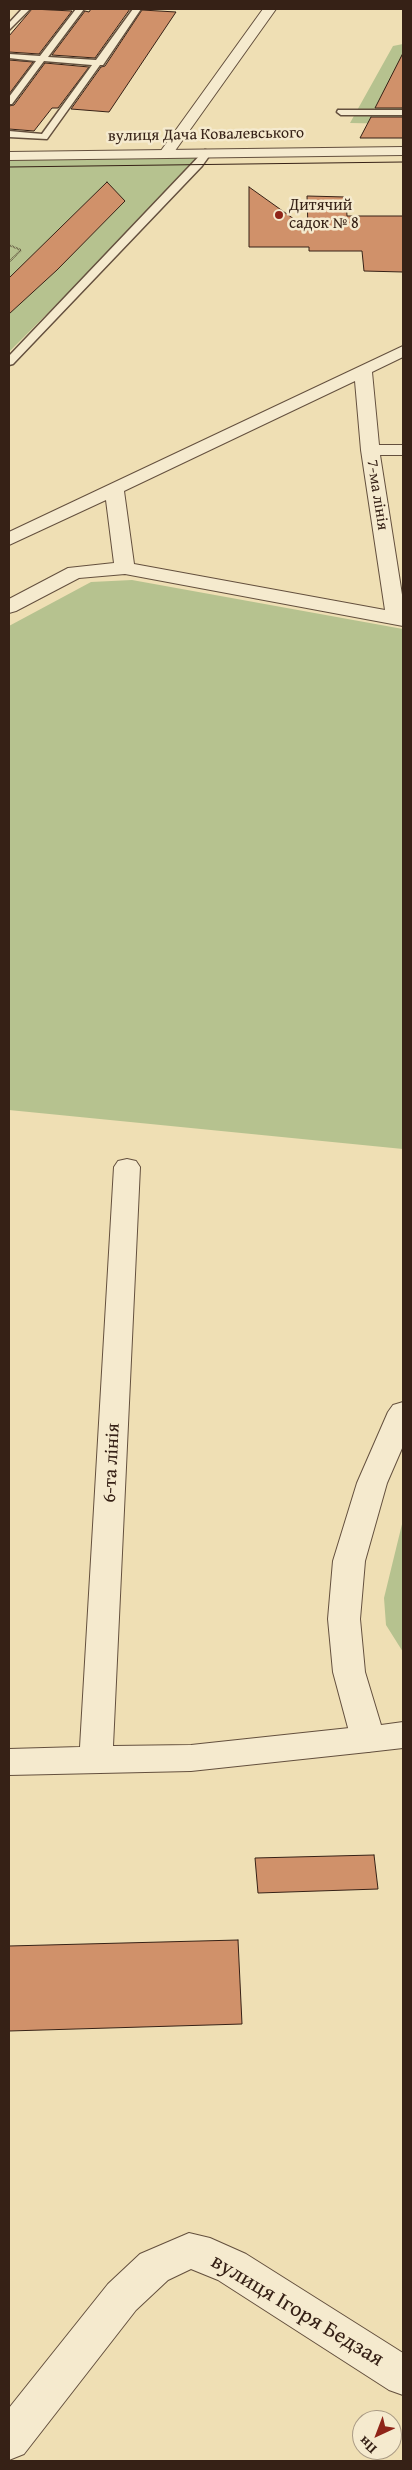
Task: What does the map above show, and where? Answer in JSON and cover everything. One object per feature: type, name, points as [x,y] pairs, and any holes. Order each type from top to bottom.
[{"type":"street","points":[[167,152],[269,9]]},
{"type":"street","name":"вулиця Дача Ковалевського","points":[[9,156],[167,152],[403,151]]},
{"type":"street","points":[[9,539],[403,351]]},
{"type":"street","name":"7-ма лінія","points":[[363,371],[370,450],[400,620]]},
{"type":"street","points":[[370,450],[403,450]]},
{"type":"street","points":[[114,489],[125,568]]},
{"type":"street","points":[[9,607],[75,572],[125,568],[400,620]]},
{"type":"street","name":"6-та лінія","points":[[96,1760],[127,1167]]},
{"type":"street","points":[[368,1738],[349,1672],[344,1618],[349,1561],[372,1483],[403,1412]]},
{"type":"street","points":[[9,1762],[191,1758],[403,1735]]},
{"type":"street","name":"вулиця Ігоря Бедзая","points":[[9,2440],[122,2297],[154,2267],[189,2251],[210,2256],[247,2276],[403,2376]]},
{"type":"lane","points":[[9,28],[26,9]]},
{"type":"lane","points":[[9,102],[80,9]]},
{"type":"lane","points":[[9,134],[44,136],[100,63],[137,9]]},
{"type":"lane","points":[[9,56],[100,63]]},
{"type":"lane","points":[[341,112],[403,113]]},
{"type":"lane","points":[[9,362],[199,164],[208,152]]},
{"type":"path","points":[[9,245],[21,250],[9,262]]},
{"type":"green space","points":[[403,44],[403,124],[350,123],[393,46]]},
{"type":"green space","points":[[201,154],[181,179],[9,352],[9,158]]},
{"type":"green space","points":[[132,580],[403,629],[403,1149],[9,1110],[9,626],[91,582]]},
{"type":"green space","points":[[403,1520],[403,1652],[386,1625],[384,1598]]},
{"type":"building","points":[[32,9],[72,11],[39,54],[9,52],[9,36]]},
{"type":"building","points":[[91,9],[130,9],[95,58],[52,55],[85,11],[89,12]]},
{"type":"building","points":[[142,10],[176,12],[109,112],[71,109],[101,67],[105,66]]},
{"type":"building","points":[[403,53],[403,108],[375,108]]},
{"type":"building","points":[[9,60],[33,62],[9,94]]},
{"type":"building","points":[[45,63],[89,67],[58,108],[52,108],[34,131],[9,129],[9,106],[14,105]]},
{"type":"building","points":[[371,117],[403,117],[403,138],[360,138]]},
{"type":"building","points":[[107,182],[125,201],[57,270],[9,314],[9,278]]},
{"type":"building","points":[[249,187],[308,229],[307,196],[346,197],[347,216],[403,216],[403,272],[364,271],[362,251],[309,251],[309,247],[249,247]]},
{"type":"building","points":[[374,1855],[378,1889],[258,1893],[255,1858]]},
{"type":"building","points":[[238,1940],[242,2024],[9,2031],[9,1946]]},
{"type":"tram line","points":[[9,167],[403,162]]},
{"type":"place","name":"Дитячий садок № 8","points":[[279,215]]}]
